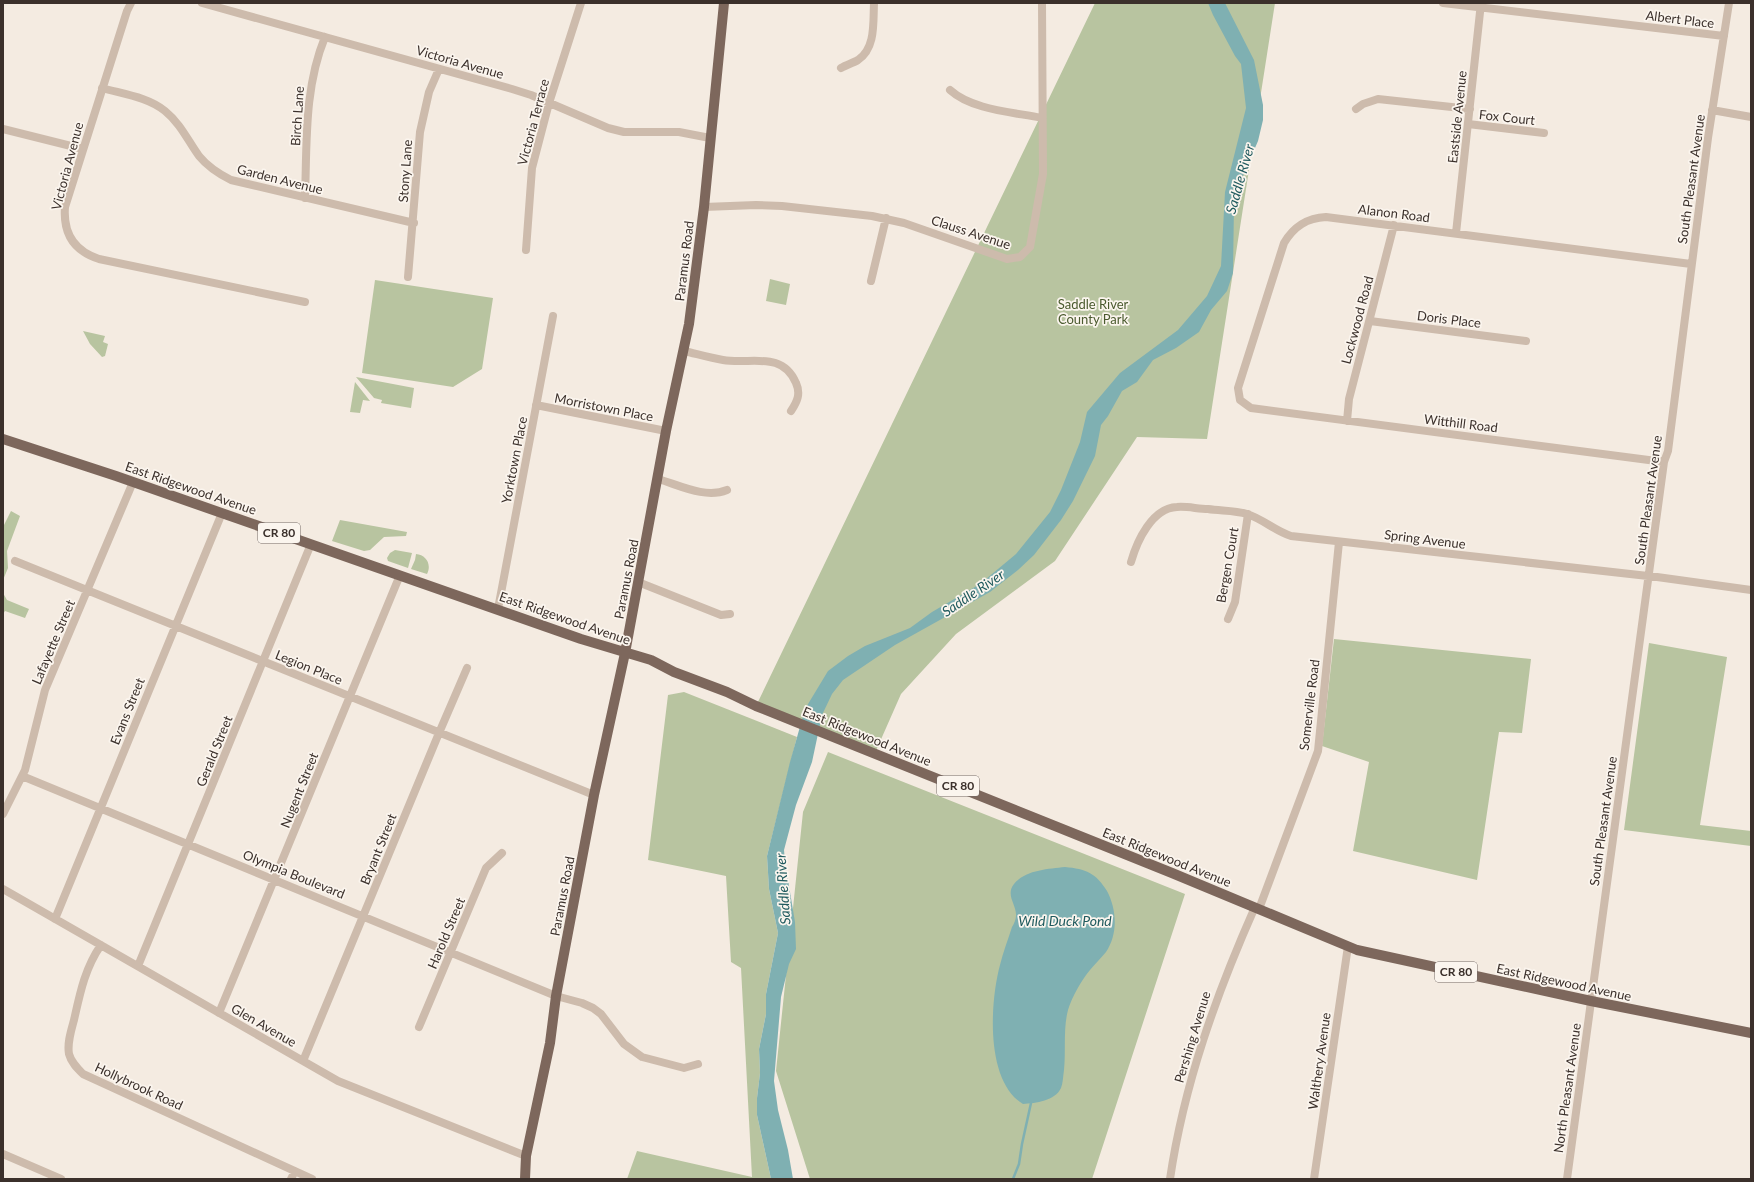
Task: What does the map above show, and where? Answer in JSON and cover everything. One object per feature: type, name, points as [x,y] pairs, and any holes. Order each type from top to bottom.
[{"type":"main road","name":"Paramus Road","points":[[525,1179],[526,1156],[550,1043],[556,996],[594,796],[625,653],[666,431],[684,351],[704,207],[724,3]]},
{"type":"main road","name":"East Ridgewood Avenue","points":[[3,439],[222,513],[581,639],[651,660],[674,672],[727,692],[756,706],[1257,908],[1357,950],[1590,1001],[1751,1033]]},
{"type":"street","name":"Victoria Avenue","points":[[131,3],[127,11],[102,88],[65,207],[64,217],[69,237],[82,251],[99,260],[305,302]]},
{"type":"street","name":"Victoria Avenue","points":[[202,3],[512,89],[592,122],[624,132],[679,132],[710,138]]},
{"type":"street","name":"Victoria Terrace","points":[[526,250],[532,168],[549,103],[581,3]]},
{"type":"street","points":[[841,68],[858,60],[866,53],[872,41],[874,3]]},
{"type":"street","name":"Clauss Avenue","points":[[704,207],[756,205],[782,206],[886,218],[1007,259],[1020,257],[1026,253],[1032,242],[1043,174],[1042,3]]},
{"type":"street","name":"Albert Place","points":[[1443,3],[1481,5],[1724,36]]},
{"type":"street","name":"South Pleasant Avenue","points":[[1590,1001],[1664,462],[1668,450],[1712,110],[1729,3]]},
{"type":"street","name":"Eastside Avenue","points":[[1456,233],[1481,5]]},
{"type":"street","name":"Birch Lane","points":[[305,198],[309,102],[315,64],[325,37]]},
{"type":"street","name":"Stony Lane","points":[[408,277],[414,223],[420,132],[429,92],[439,69]]},
{"type":"street","name":"Garden Avenue","points":[[102,88],[143,99],[165,111],[182,129],[200,156],[220,174],[241,183],[414,223]]},
{"type":"street","points":[[950,90],[957,97],[971,104],[1042,118]]},
{"type":"street","points":[[1356,109],[1363,104],[1378,99],[1470,109]]},
{"type":"street","points":[[1712,110],[1751,117]]},
{"type":"street","name":"Fox Court","points":[[1468,124],[1544,133]]},
{"type":"street","points":[[3,129],[83,149]]},
{"type":"street","name":"Alanon Road","points":[[1255,409],[1245,405],[1240,400],[1238,388],[1281,249],[1289,234],[1305,221],[1326,217],[1691,264]]},
{"type":"street","points":[[871,281],[886,218]]},
{"type":"street","name":"Lockwood Road","points":[[1347,421],[1349,399],[1394,225]]},
{"type":"street","name":"Yorktown Place","points":[[498,609],[553,316]]},
{"type":"street","name":"Doris Place","points":[[1370,321],[1526,341]]},
{"type":"street","points":[[684,351],[724,361],[758,360],[773,362],[782,366],[794,378],[798,386],[799,395],[797,403],[791,411]]},
{"type":"street","name":"Morristown Place","points":[[536,406],[666,431]]},
{"type":"street","name":"Witthill Road","points":[[1255,409],[1664,462]]},
{"type":"street","points":[[658,479],[708,494],[717,494],[727,490]]},
{"type":"street","name":"Lafayette Street","points":[[3,814],[25,770],[45,690],[132,482]]},
{"type":"street","name":"Spring Avenue","points":[[1131,562],[1135,549],[1152,520],[1161,512],[1169,508],[1177,507],[1248,514],[1261,520],[1280,533],[1291,536],[1649,576],[1751,590]]},
{"type":"street","name":"Evans Street","points":[[55,919],[222,513]]},
{"type":"street","name":"Bergen Court","points":[[1228,619],[1235,602],[1248,514]]},
{"type":"street","name":"Somerville Road","points":[[1257,908],[1318,751],[1339,542]]},
{"type":"street","name":"Gerald Street","points":[[138,966],[311,544]]},
{"type":"street","name":"Legion Place","points":[[15,561],[594,796]]},
{"type":"street","name":"Nugent Street","points":[[220,1013],[400,575]]},
{"type":"street","points":[[638,582],[721,615],[730,614]]},
{"type":"street","name":"Bryant Street","points":[[303,1061],[467,668]]},
{"type":"street","name":"Olympia Boulevard","points":[[22,776],[556,996],[582,1003],[601,1014],[624,1044],[642,1057],[684,1068],[698,1064]]},
{"type":"street","name":"Harold Street","points":[[419,1027],[486,868],[502,853]]},
{"type":"street","name":"Glen Avenue","points":[[3,889],[338,1081],[526,1156]]},
{"type":"street","name":"Pershing Avenue","points":[[1170,1179],[1182,1113],[1200,1046],[1229,966],[1257,908]]},
{"type":"street","name":"Hollybrook Road","points":[[101,945],[88,968],[82,983],[69,1040],[70,1055],[76,1068],[83,1074],[312,1179]]},
{"type":"street","name":"Walthery Avenue","points":[[1314,1179],[1348,946]]},
{"type":"street","name":"North Pleasant Avenue","points":[[1567,1179],[1590,1001]]},
{"type":"street","points":[[3,1154],[61,1179]]},
{"type":"street","points":[[291,1179],[295,1171]]},
{"type":"green space","name":"Saddle River County Park","points":[[1095,3],[1275,3],[1207,439],[1137,437],[1055,561],[956,634],[901,694],[875,753],[756,706]]},
{"type":"green space","points":[[770,279],[790,284],[786,305],[766,301]]},
{"type":"green space","points":[[375,280],[493,298],[482,369],[453,387],[362,373]]},
{"type":"green space","points":[[83,331],[105,336],[103,342],[108,344],[105,356],[102,357],[90,344]]},
{"type":"green space","points":[[356,377],[414,388],[411,408],[381,403],[382,400],[374,398]]},
{"type":"green space","points":[[355,382],[370,401],[363,400],[360,413],[350,412]]},
{"type":"green space","points":[[11,511],[20,516],[7,551],[8,568],[3,580],[3,527]]},
{"type":"green space","points":[[340,520],[407,532],[406,536],[384,537],[370,550],[364,551],[332,541]]},
{"type":"green space","points":[[395,550],[412,553],[408,568],[388,561],[387,558],[390,553]]},
{"type":"green space","points":[[416,554],[423,556],[427,561],[429,567],[427,574],[411,569]]},
{"type":"green space","points":[[3,593],[7,600],[29,609],[25,618],[5,611],[3,614]]},
{"type":"green space","points":[[1334,639],[1531,659],[1522,733],[1499,732],[1477,880],[1353,851],[1369,762],[1322,746]]},
{"type":"green space","points":[[1649,643],[1727,657],[1700,825],[1751,831],[1751,846],[1624,830]]},
{"type":"green space","points":[[684,692],[797,737],[767,856],[769,889],[778,933],[766,994],[766,1014],[759,1049],[760,1073],[757,1098],[757,1115],[771,1179],[627,1179],[637,1151],[752,1177],[741,968],[731,962],[726,876],[648,860],[668,695]]},
{"type":"green space","points":[[828,752],[1185,894],[1092,1179],[810,1179],[776,1071],[803,812]]},
{"type":"water","name":"Saddle River","points":[[1208,3],[1225,3],[1254,60],[1263,105],[1263,120],[1258,141],[1236,192],[1234,204],[1233,273],[1227,291],[1211,310],[1199,332],[1176,348],[1153,360],[1137,382],[1122,391],[1108,416],[1101,425],[1095,456],[1073,501],[1061,520],[1034,555],[990,592],[895,645],[843,680],[832,694],[822,715],[812,762],[796,805],[784,850],[795,922],[796,949],[789,964],[781,997],[774,1081],[778,1110],[788,1150],[793,1179],[771,1179],[757,1115],[757,1098],[760,1073],[759,1049],[766,1014],[766,994],[778,933],[769,889],[767,856],[790,762],[805,709],[828,671],[848,656],[865,646],[910,628],[932,612],[980,584],[1016,554],[1050,512],[1061,490],[1080,442],[1087,412],[1120,373],[1178,330],[1207,296],[1221,266],[1225,192],[1246,108],[1241,64],[1235,56]]},
{"type":"water","name":"Wild Duck Pond","points":[[1065,867],[1079,869],[1090,873],[1103,885],[1113,906],[1115,922],[1113,938],[1106,952],[1083,979],[1068,1010],[1066,1017],[1063,1082],[1061,1088],[1050,1099],[1023,1104],[1011,1093],[1002,1078],[996,1060],[994,1040],[994,999],[997,981],[1003,955],[1016,917],[1011,892],[1014,884],[1019,879],[1030,873]]},
{"type":"waterway","points":[[1013,1179],[1019,1164],[1031,1103]]}]
